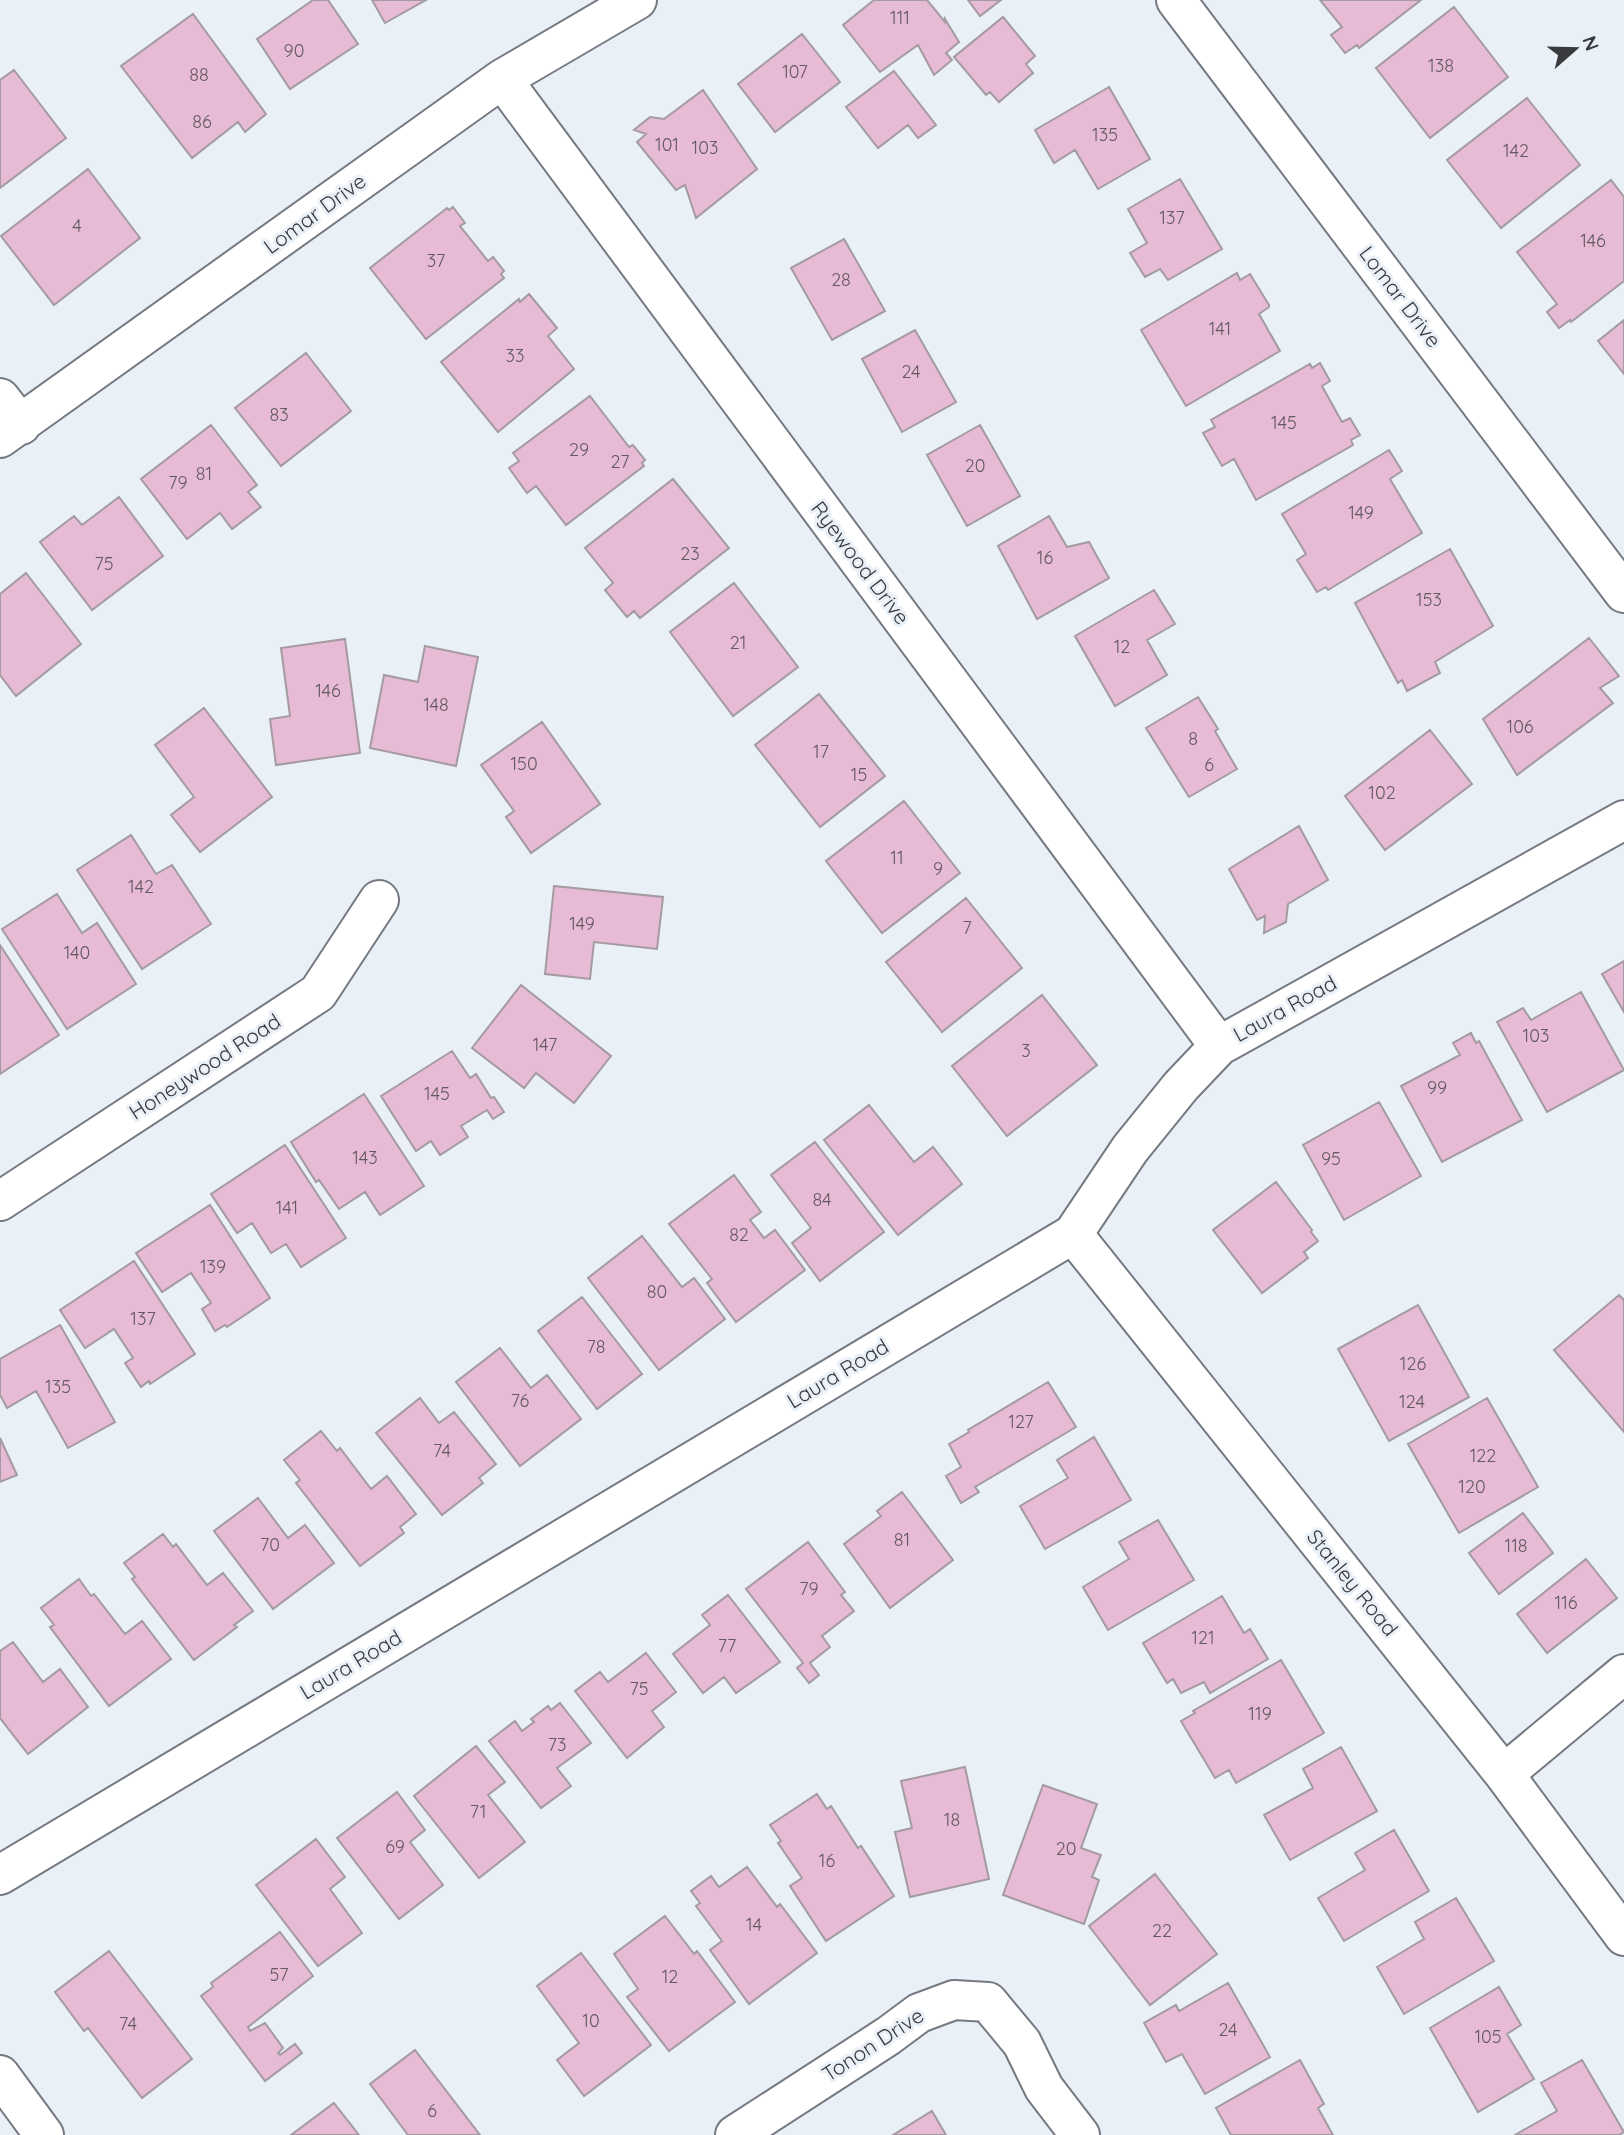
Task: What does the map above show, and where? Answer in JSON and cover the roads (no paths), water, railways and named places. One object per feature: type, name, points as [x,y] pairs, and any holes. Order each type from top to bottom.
[{"type":"street","name":"Lomar Drive","points":[[7,420],[502,79],[637,0]]},
{"type":"street","name":"Lomar Drive","points":[[1176,0],[1624,593]]},
{"type":"street","name":"Ryewood Drive","points":[[502,79],[1219,1046]]},
{"type":"street","name":"Laura Road","points":[[0,1875],[1073,1234],[1130,1149],[1181,1086],[1219,1046],[1624,820]]},
{"type":"street","name":"Honeywood Road","points":[[0,1201],[318,993],[379,900]]},
{"type":"street","name":"Stanley Road","points":[[1073,1234],[1504,1774],[1624,1936]]},
{"type":"street","points":[[1504,1774],[1624,1674]]},
{"type":"street","name":"Tonon Drive","points":[[735,2135],[888,2036],[919,2012],[954,2000],[988,2002],[1022,2043],[1044,2088],[1080,2135]]},
{"type":"street","points":[[0,2075],[44,2135]]}]
